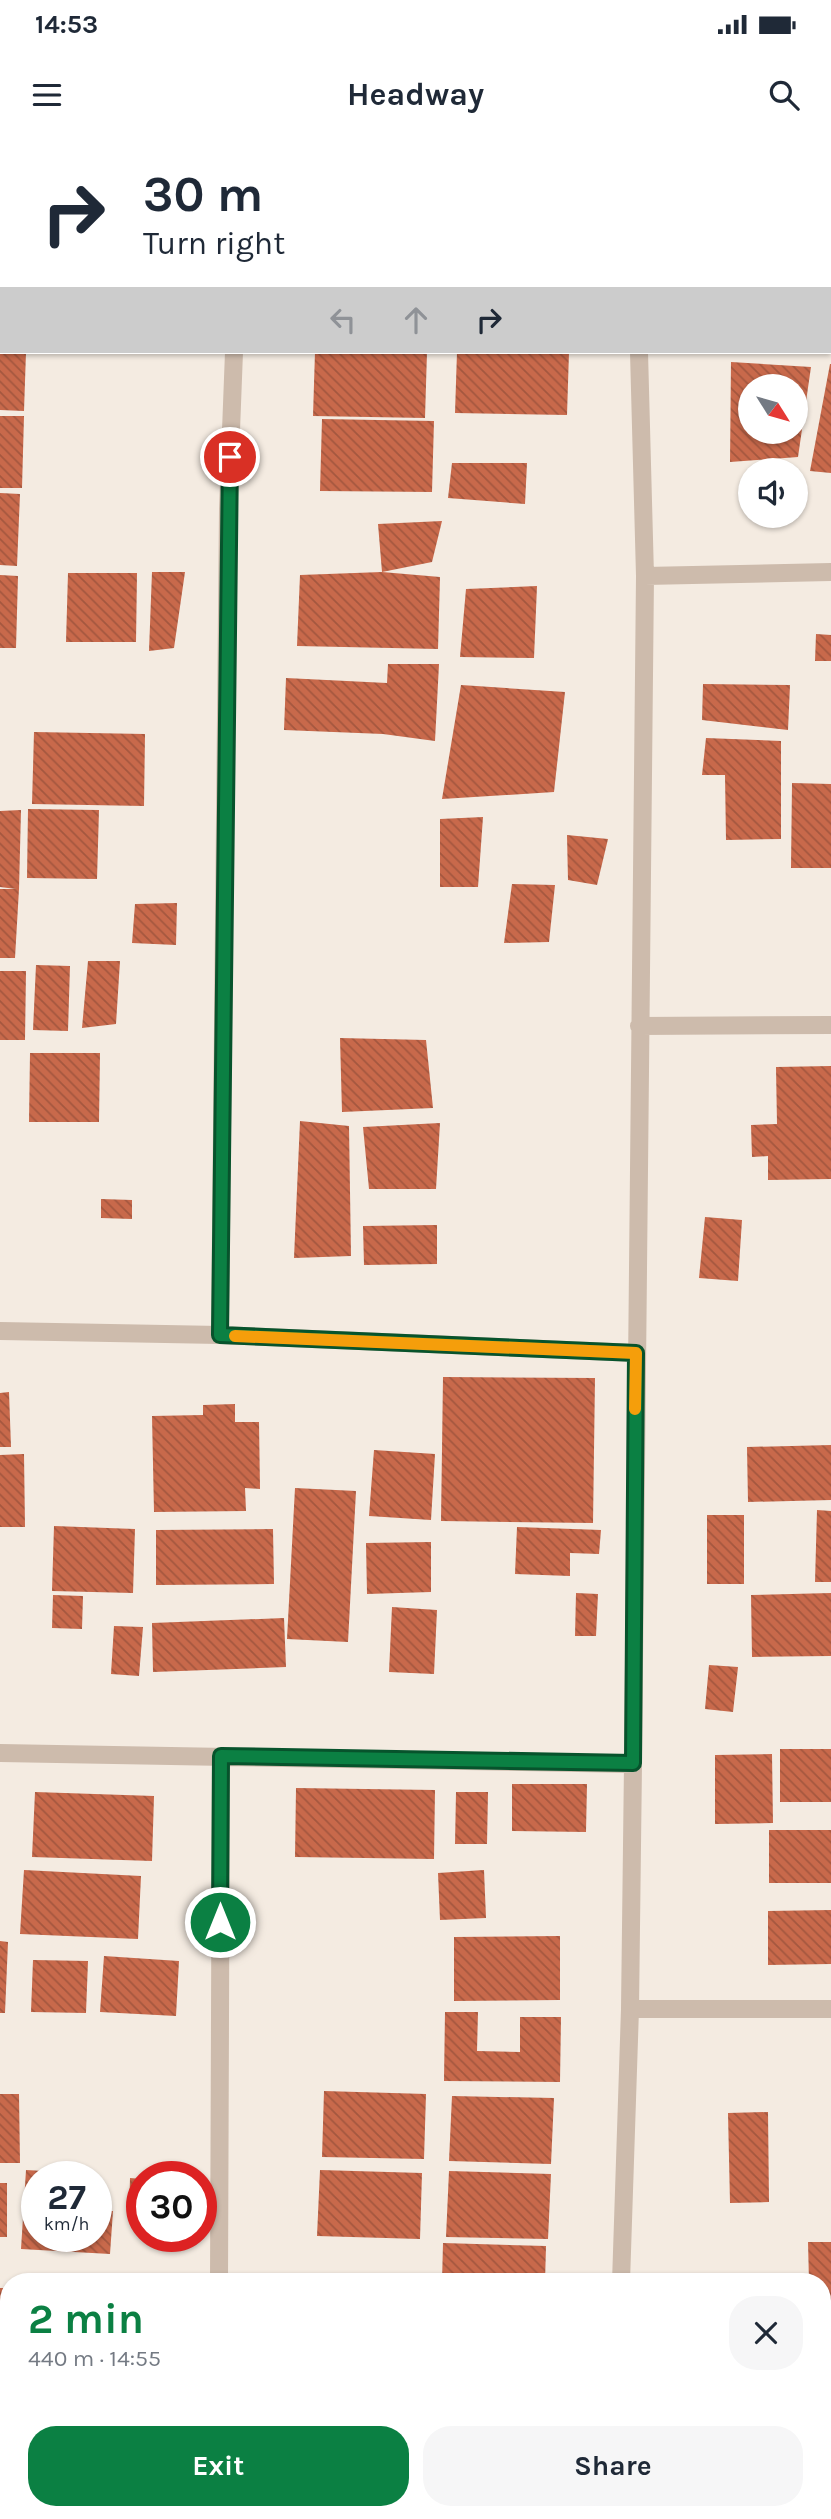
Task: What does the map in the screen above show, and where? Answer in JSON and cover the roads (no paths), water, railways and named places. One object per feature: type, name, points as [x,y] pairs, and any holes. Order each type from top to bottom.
[{"type":"street","points":[[220,1335],[228,509],[234,354]]},
{"type":"street","points":[[621,2273],[630,2009],[645,576],[639,354]]},
{"type":"street","points":[[645,576],[831,572]]},
{"type":"street","points":[[639,1026],[831,1025]]},
{"type":"street","points":[[0,1331],[220,1335],[636,1353]]},
{"type":"street","points":[[0,1753],[633,1763]]},
{"type":"street","points":[[219,2273],[221,1756]]},
{"type":"street","points":[[630,2009],[831,2009]]}]
